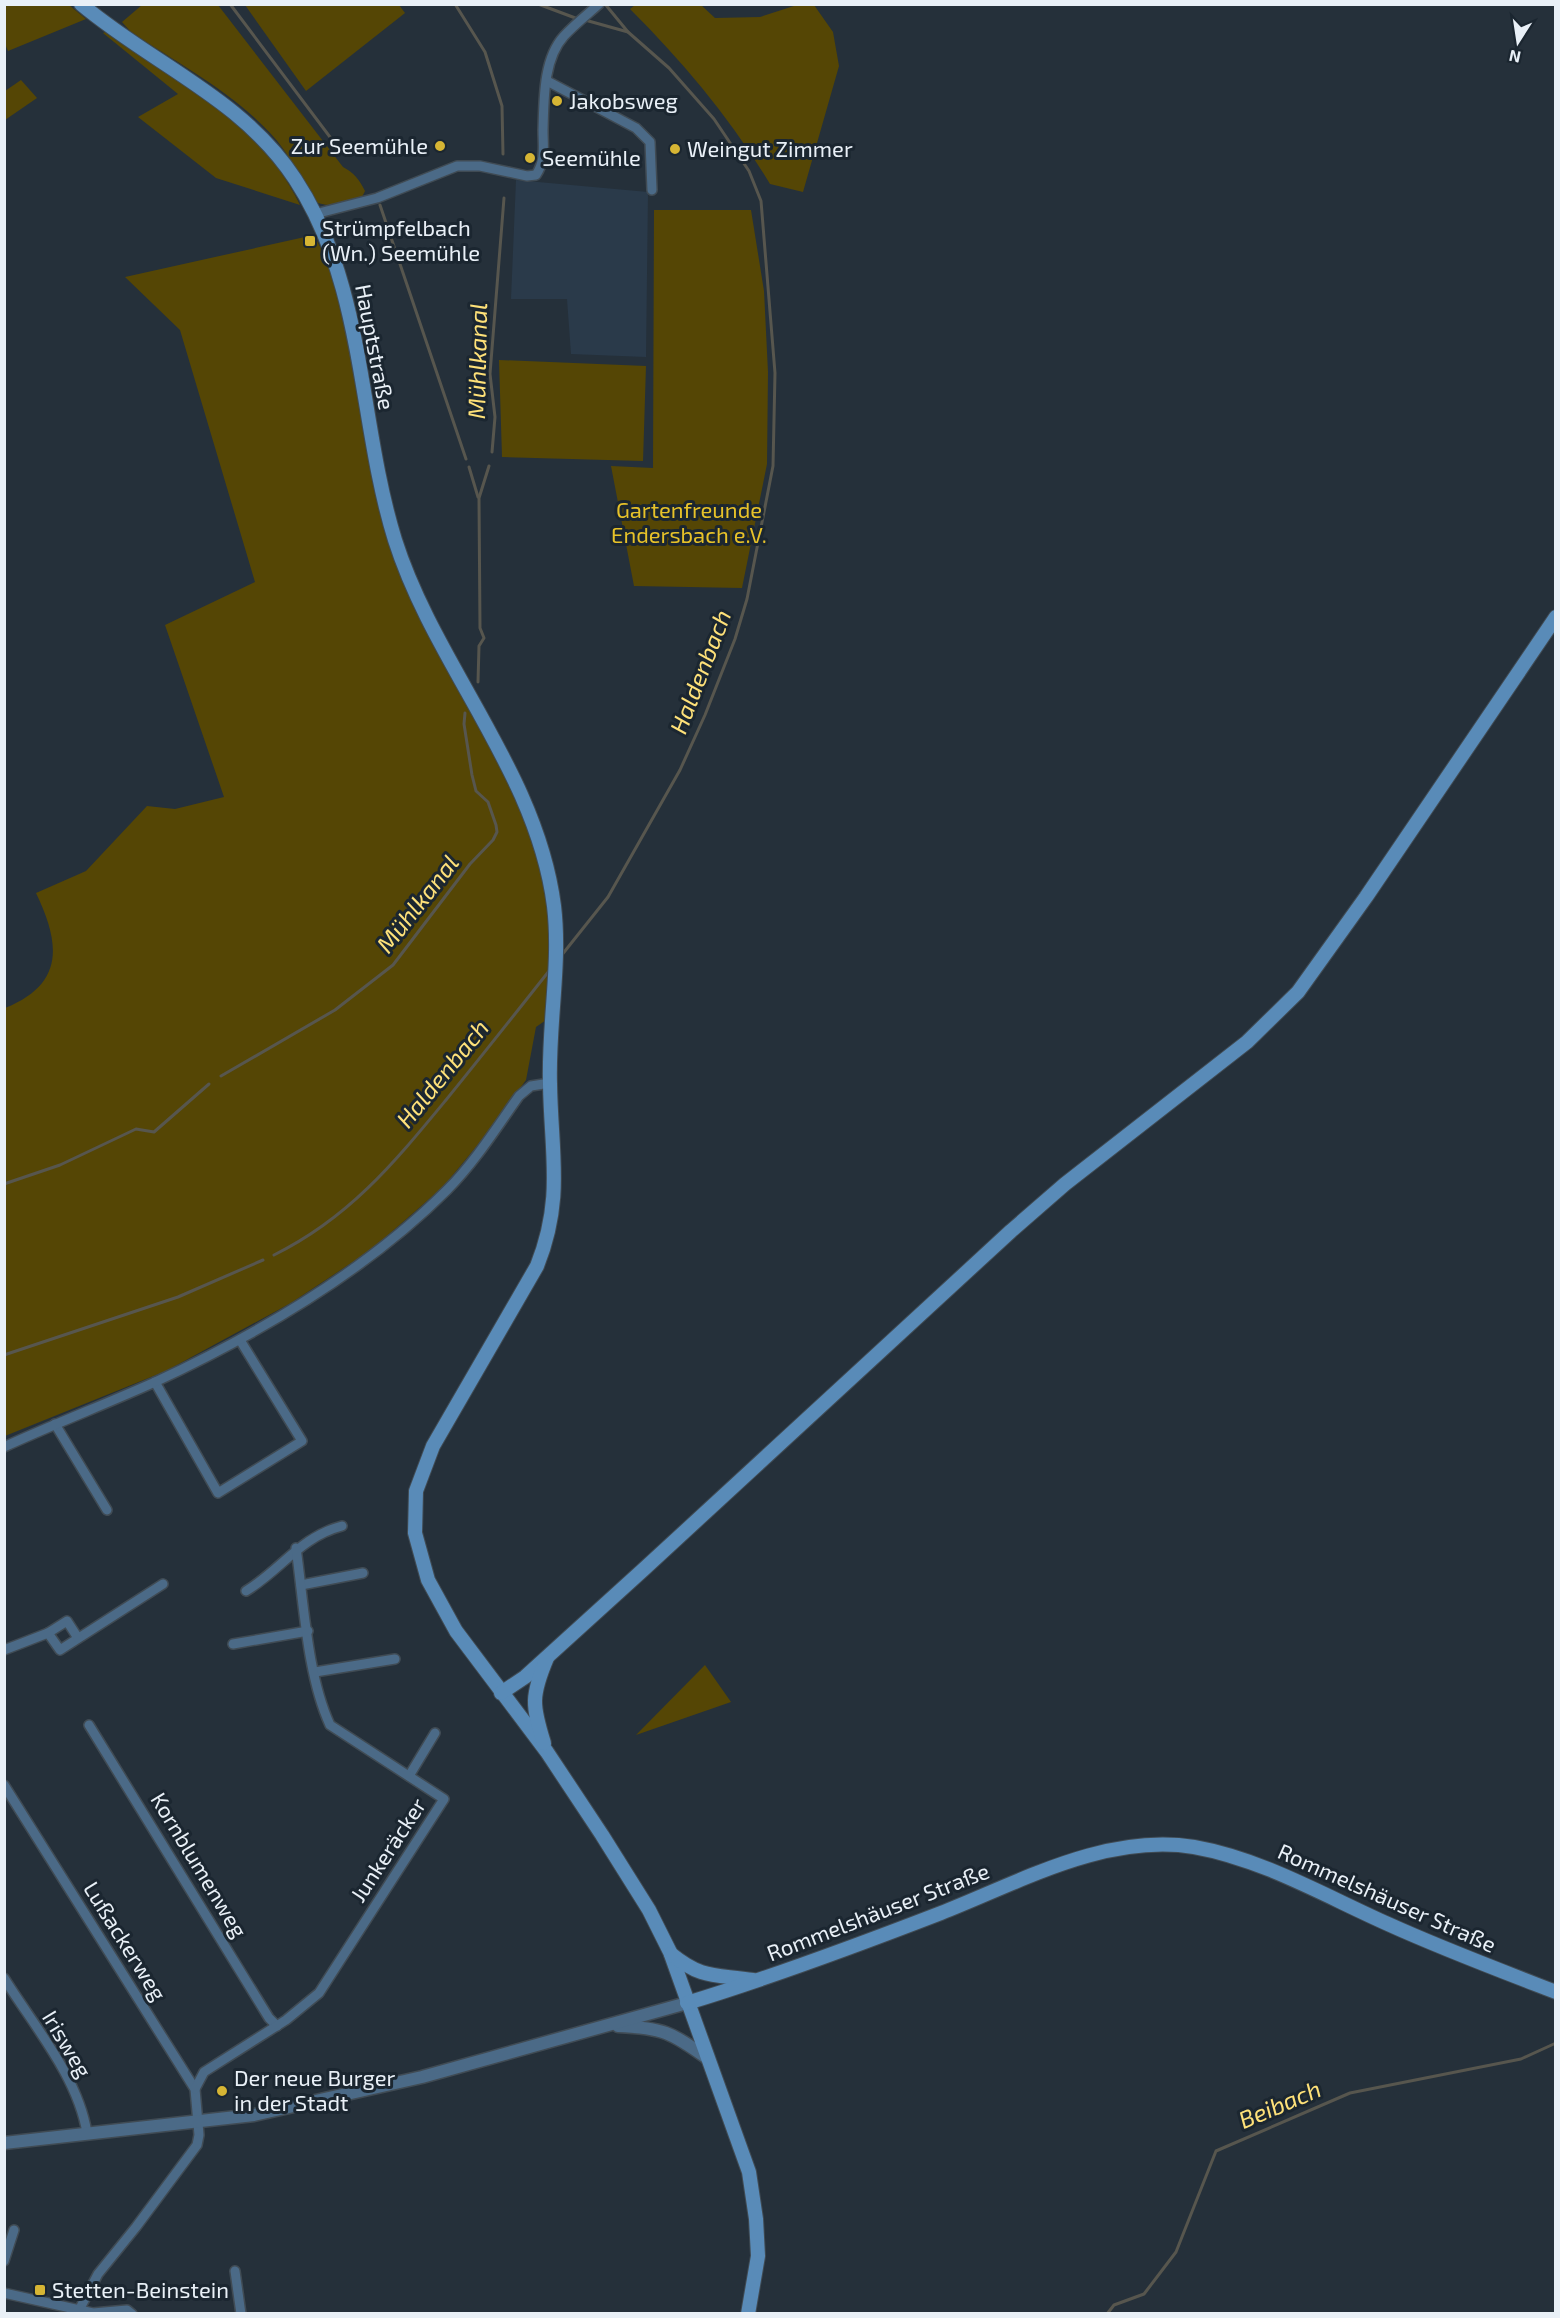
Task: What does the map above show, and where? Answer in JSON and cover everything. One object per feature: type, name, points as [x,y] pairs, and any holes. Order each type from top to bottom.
[{"type":"main road","name":"Hauptstraße","points":[[81,4],[106,26],[224,102],[254,128],[286,165],[315,214],[336,266],[353,323],[377,476],[397,545],[424,607],[522,796],[539,843],[554,907],[555,955],[550,1083],[555,1206],[549,1237],[537,1266],[433,1446],[416,1491],[415,1533],[429,1581],[456,1631],[501,1694],[547,1752]]},
{"type":"main road","points":[[501,1694],[525,1677],[644,1569],[1011,1231],[1149,1117],[1247,1042],[1298,992],[1556,617]]},
{"type":"main road","points":[[549,1654],[537,1683],[533,1708],[547,1752],[649,1910],[670,1952],[749,2172],[756,2219],[758,2256],[748,2313]]},
{"type":"main road","name":"Rommelshäuser Straße","points":[[687,2003],[884,1934],[1060,1865],[1123,1848],[1161,1845],[1193,1847],[1255,1864],[1423,1939],[1556,1992]]},
{"type":"main road","points":[[670,1952],[686,1967],[708,1975],[755,1981]]},
{"type":"street","points":[[315,214],[377,198],[457,166],[480,166],[527,176],[536,175],[544,153],[543,106],[549,62],[563,37],[599,5]]},
{"type":"street","points":[[547,81],[636,128],[650,142],[652,190]]},
{"type":"street","points":[[4,1446],[155,1382],[240,1340],[375,1251],[448,1189],[519,1096],[531,1086],[550,1083]]},
{"type":"street","points":[[155,1382],[218,1493],[302,1441],[240,1340]]},
{"type":"street","points":[[55,1424],[107,1510]]},
{"type":"street","points":[[246,1591],[264,1581],[296,1548],[316,1536],[342,1526]]},
{"type":"street","name":"Junkeräcker","points":[[195,2089],[204,2072],[307,2004],[328,1980],[444,1799],[330,1725],[323,1710],[315,1672],[296,1548]]},
{"type":"street","points":[[301,1585],[363,1573]]},
{"type":"street","points":[[48,1633],[60,1650],[163,1584]]},
{"type":"street","points":[[4,1650],[48,1633],[67,1621],[78,1638]]},
{"type":"street","points":[[233,1644],[308,1631]]},
{"type":"street","points":[[315,1672],[395,1659]]},
{"type":"street","name":"Kornblumenweg","points":[[89,1725],[269,2018],[277,2025]]},
{"type":"street","points":[[409,1776],[435,1733]]},
{"type":"street","name":"Lußackerweg","points":[[4,1785],[195,2089],[198,2122],[197,2145],[136,2228],[98,2274],[77,2311]]},
{"type":"street","name":"Irisweg","points":[[4,1978],[71,2085],[84,2117],[87,2133]]},
{"type":"street","name":"Rommelshäuser Straße","points":[[4,2143],[254,2115],[352,2094],[687,2003]]},
{"type":"street","points":[[605,2026],[657,2029],[671,2033],[707,2058]]},
{"type":"street","points":[[4,2261],[14,2230]]},
{"type":"street","points":[[235,2271],[242,2313]]},
{"type":"street","points":[[4,2293],[77,2311],[93,2313],[127,2310],[132,2313]]},
{"type":"shaded area","points":[[516,180],[648,192],[646,357],[571,354],[567,299],[511,299]]},
{"type":"green space","points":[[4,5],[69,5],[86,19],[8,51],[5,44]]},
{"type":"green space","points":[[142,5],[218,5],[343,167],[358,180],[365,191],[361,199],[330,205],[313,200],[283,149],[255,118],[203,78],[130,31],[122,22]]},
{"type":"green space","points":[[245,5],[399,5],[405,13],[306,91]]},
{"type":"green space","points":[[635,5],[701,5],[715,18],[760,17],[797,5],[814,5],[833,32],[839,66],[803,192],[770,184],[706,92],[630,9]]},
{"type":"green space","points":[[105,32],[189,87],[239,126],[262,148],[282,174],[300,205],[216,178],[138,117],[178,94],[103,33]]},
{"type":"green space","points":[[21,80],[37,98],[5,120],[5,91]]},
{"type":"green space","name":"Gartenfreunde Endersbach e.V.","points":[[654,210],[751,210],[764,291],[768,372],[767,464],[742,588],[634,586],[611,466],[653,468]]},
{"type":"green space","points":[[314,235],[335,276],[392,546],[519,799],[534,843],[550,907],[549,1018],[536,1027],[526,1080],[490,1130],[443,1187],[371,1250],[291,1303],[166,1371],[5,1436],[5,1008],[38,987],[47,975],[52,961],[53,946],[50,930],[36,893],[86,871],[147,806],[175,809],[224,797],[165,625],[255,582],[180,330],[125,277]]},
{"type":"green space","points":[[499,360],[646,366],[643,461],[502,457]]},
{"type":"green space","points":[[705,1665],[731,1702],[636,1735]]},
{"type":"waterway","points":[[230,4],[342,153]]},
{"type":"waterway","name":"Mühlkanal","points":[[455,4],[485,52],[502,106],[503,154]]},
{"type":"waterway","points":[[538,4],[578,19]]},
{"type":"waterway","name":"Haldenbach","points":[[561,956],[608,897],[680,770],[705,715],[735,639],[747,599],[773,466],[775,373],[761,201],[749,171],[714,119],[669,68],[628,32],[605,4]]},
{"type":"waterway","points":[[585,20],[628,32]]},
{"type":"waterway","name":"Mühlkanal","points":[[492,452],[495,417],[490,374],[504,198]]},
{"type":"waterway","points":[[380,205],[466,459]]},
{"type":"waterway","name":"Mühlkanal","points":[[478,682],[479,646],[484,638],[480,628],[479,498],[489,466]]},
{"type":"waterway","points":[[469,467],[478,497]]},
{"type":"waterway","name":"Mühlkanal","points":[[221,1076],[335,1010],[393,965],[470,864],[493,840],[497,832],[496,825],[488,802],[476,791],[472,775],[464,724],[465,713]]},
{"type":"waterway","name":"Haldenbach","points":[[274,1255],[325,1224],[348,1206],[389,1167],[549,971]]},
{"type":"waterway","name":"Mühlkanal","points":[[4,1184],[60,1165],[136,1129],[154,1132],[209,1084]]},
{"type":"waterway","name":"Haldenbach","points":[[4,1355],[178,1297],[263,1260]]},
{"type":"waterway","name":"Beibach","points":[[1107,2314],[1114,2305],[1144,2294],[1176,2252],[1216,2151],[1350,2093],[1521,2059],[1556,2043]]},
{"type":"place","name":"Jakobsweg","points":[[557,101]]},
{"type":"place","name":"Zur Seemühle","points":[[440,146]]},
{"type":"place","name":"Weingut Zimmer","points":[[675,149]]},
{"type":"place","name":"Seemühle","points":[[530,158]]},
{"type":"place","name":"Strümpfelbach (Wn.) Seemühle","points":[[310,241]]},
{"type":"place","name":"Der neue Burger in der Stadt","points":[[222,2091]]},
{"type":"place","name":"Stetten-Beinstein","points":[[40,2290]]}]
